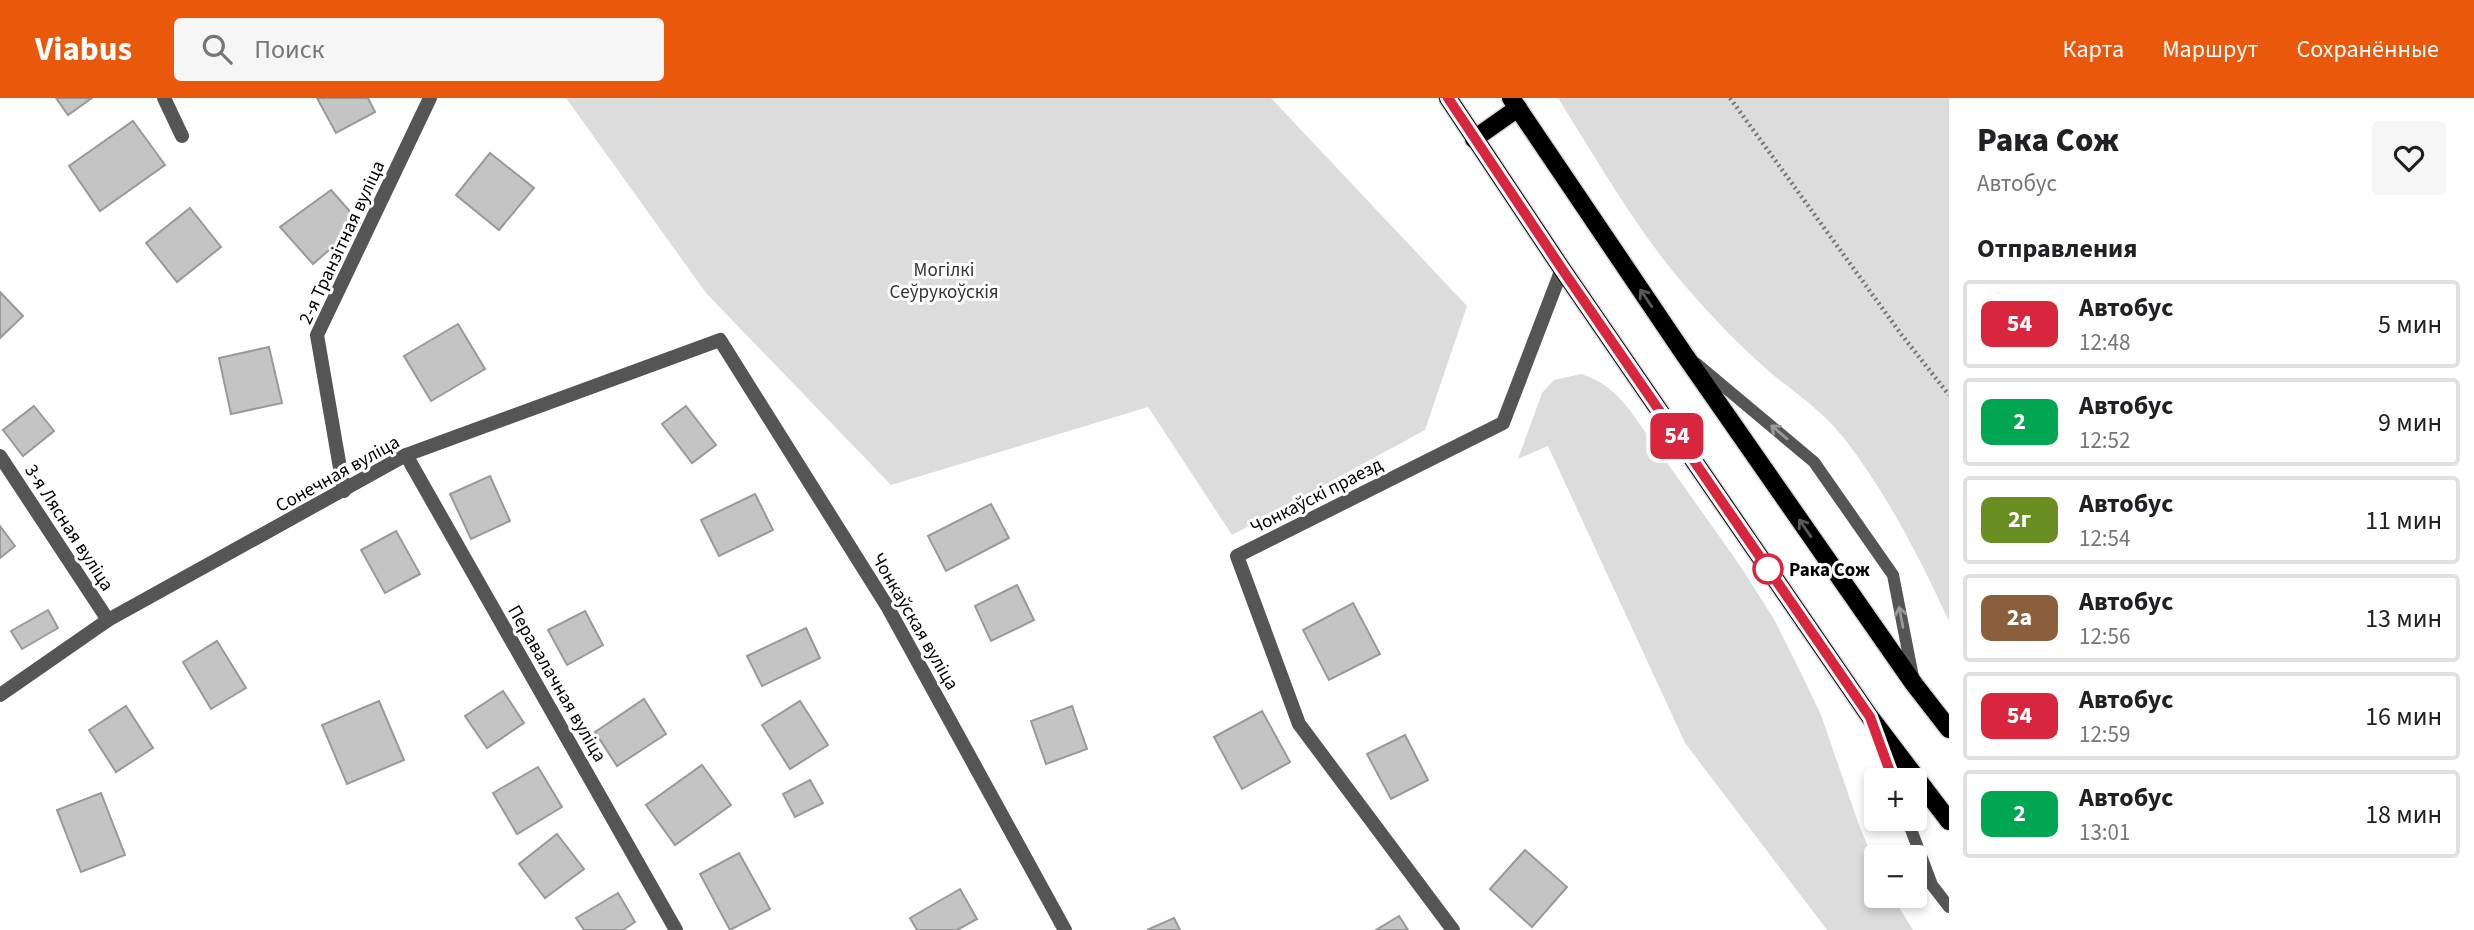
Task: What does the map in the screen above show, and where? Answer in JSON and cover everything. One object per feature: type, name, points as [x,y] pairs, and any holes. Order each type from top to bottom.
[{"type":"main road","points":[[1448,98],[1562,269],[1870,717],[1949,821]]},
{"type":"main road","points":[[1474,139],[1514,103],[1684,354],[1914,684],[1949,729]]},
{"type":"street","points":[[164,98],[182,136]]},
{"type":"street","name":"2-я Транзітная вуліца","points":[[344,491],[317,335],[430,98]]},
{"type":"street","name":"Чонкаўскі праезд","points":[[1453,930],[1299,724],[1237,556],[1503,423],[1562,269]]},
{"type":"street","name":"Сонечная вуліца","points":[[0,695],[108,620],[406,455],[720,340]]},
{"type":"street","name":"Чонкаўская вуліца","points":[[720,340],[887,606],[1065,930]]},
{"type":"street","name":"Перавалачная вуліца","points":[[406,455],[676,930]]},
{"type":"street","name":"3-я Лясная вуліца","points":[[0,456],[108,620]]},
{"type":"lane","points":[[1684,354],[1814,462],[1829,482],[1893,575],[1914,684]]},
{"type":"lane","points":[[1870,717],[1889,768]]},
{"type":"lane","points":[[1912,831],[1932,885],[1949,907]]},
{"type":"path","points":[[1730,98],[1901,334],[1949,395]]},
{"type":"green space","name":"Могілкі Сеўрукоўскія","points":[[566,98],[1271,98],[1467,306],[1425,430],[1232,535],[1148,407],[891,485],[706,293]]},
{"type":"green space","points":[[1558,98],[1949,98],[1949,621],[1901,526],[1859,458],[1818,411],[1741,346],[1674,272],[1621,200]]},
{"type":"green space","points":[[1581,374],[1596,380],[1619,397],[1741,567],[1775,621],[1821,715],[1867,845],[1864,845],[1864,908],[1899,908],[1913,930],[1827,930],[1685,743],[1548,446],[1518,459],[1542,393],[1554,380]]},
{"type":"building","points":[[56,98],[92,98],[68,115]]},
{"type":"building","points":[[317,98],[368,98],[375,112],[336,133]]},
{"type":"building","points":[[133,121],[165,165],[100,211],[69,166]]},
{"type":"building","points":[[490,153],[534,188],[499,230],[456,195]]},
{"type":"building","points":[[331,190],[360,223],[313,264],[280,227]]},
{"type":"building","points":[[190,208],[221,247],[177,282],[146,243]]},
{"type":"building","points":[[0,292],[23,316],[0,338]]},
{"type":"building","points":[[458,324],[485,369],[431,401],[404,356]]},
{"type":"building","points":[[269,347],[282,403],[231,414],[219,358]]},
{"type":"building","points":[[34,406],[54,431],[23,456],[3,430]]},
{"type":"building","points":[[686,406],[716,445],[692,463],[662,424]]},
{"type":"building","points":[[490,476],[510,521],[471,539],[450,494]]},
{"type":"building","points":[[755,494],[773,530],[719,556],[701,520]]},
{"type":"building","points":[[991,504],[1009,538],[946,571],[928,536]]},
{"type":"building","points":[[0,526],[15,546],[0,558]]},
{"type":"building","points":[[396,531],[420,574],[385,593],[361,550]]},
{"type":"building","points":[[1017,585],[1034,620],[991,641],[975,606]]},
{"type":"building","points":[[1353,603],[1380,654],[1329,680],[1303,630]]},
{"type":"building","points":[[48,610],[58,628],[22,649],[11,631]]},
{"type":"building","points":[[585,611],[603,645],[567,665],[548,630]]},
{"type":"building","points":[[806,628],[820,658],[762,686],[747,656]]},
{"type":"building","points":[[217,641],[246,688],[211,709],[183,662]]},
{"type":"building","points":[[503,691],[524,723],[487,748],[465,716]]},
{"type":"building","points":[[644,699],[666,734],[617,766],[595,732]]},
{"type":"building","points":[[379,701],[404,760],[347,784],[322,725]]},
{"type":"building","points":[[800,701],[828,745],[790,769],[762,725]]},
{"type":"building","points":[[126,706],[153,748],[116,772],[89,730]]},
{"type":"building","points":[[1072,706],[1087,749],[1046,764],[1031,721]]},
{"type":"building","points":[[1262,711],[1290,762],[1242,789],[1214,737]]},
{"type":"building","points":[[1405,735],[1428,780],[1391,799],[1367,754]]},
{"type":"building","points":[[702,765],[731,805],[675,845],[646,805]]},
{"type":"building","points":[[538,767],[562,807],[517,834],[493,793]]},
{"type":"building","points":[[810,780],[823,803],[795,817],[783,794]]},
{"type":"building","points":[[101,793],[125,855],[81,872],[57,810]]},
{"type":"building","points":[[557,834],[584,869],[545,898],[519,864]]},
{"type":"building","points":[[1525,850],[1567,887],[1532,927],[1490,889]]},
{"type":"building","points":[[739,853],[770,909],[730,930],[700,874]]},
{"type":"building","points":[[960,889],[977,919],[957,930],[917,930],[910,918]]},
{"type":"building","points":[[618,893],[635,922],[623,930],[584,930],[576,918]]},
{"type":"building","points":[[1399,916],[1408,930],[1376,930]]},
{"type":"building","points":[[1174,918],[1180,930],[1147,930]]},
{"type":"bus line","name":"54","points":[[1448,98],[1562,269],[1870,717],[1889,768]]},
{"type":"place","name":"Рака Сож","points":[[1768,569]]}]
